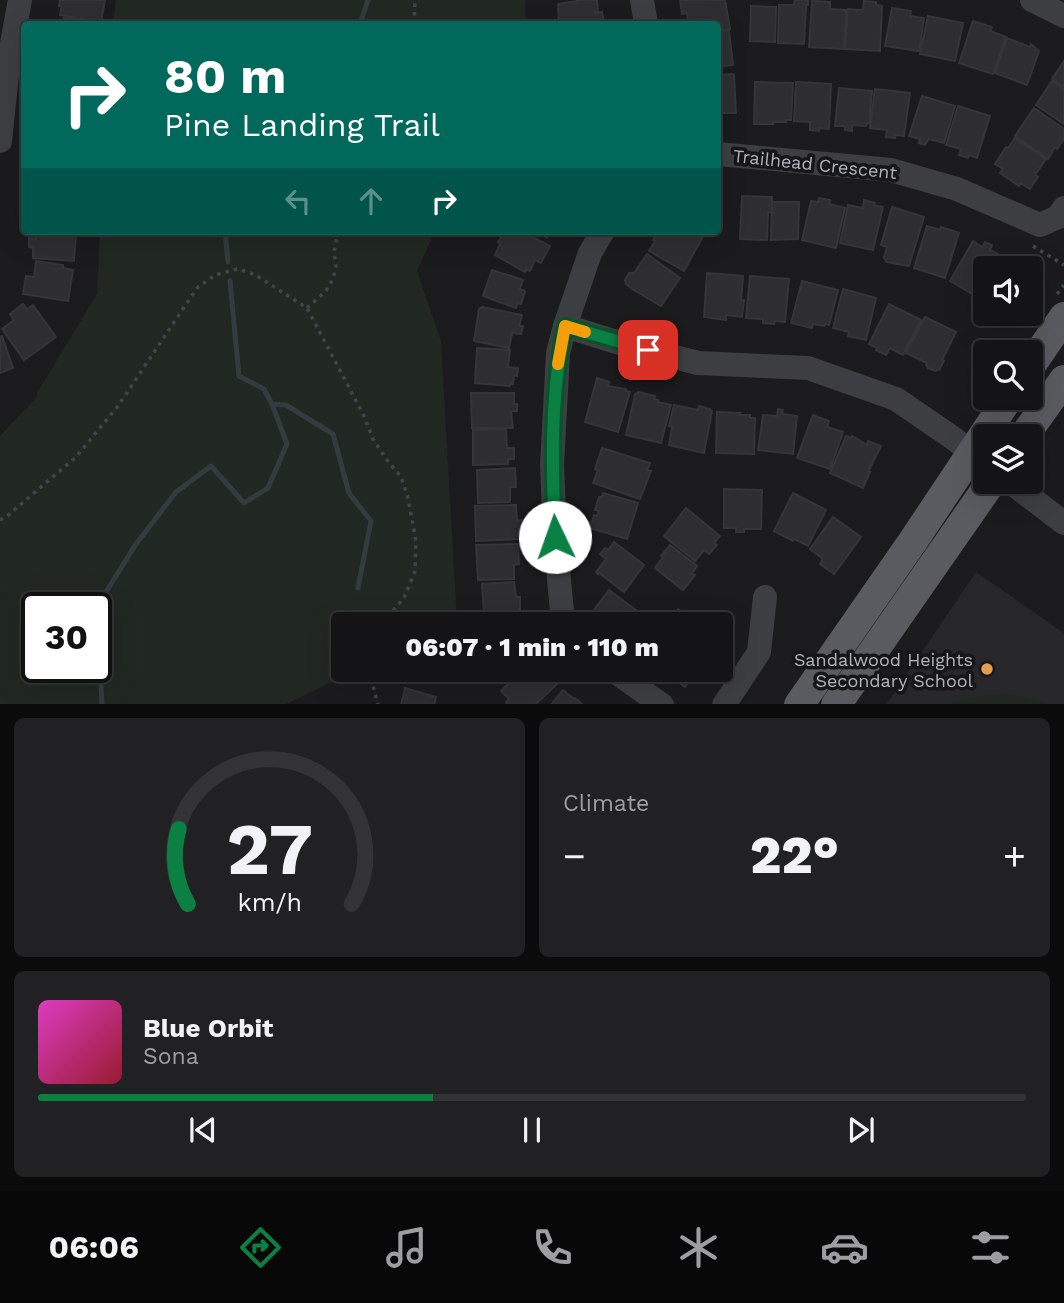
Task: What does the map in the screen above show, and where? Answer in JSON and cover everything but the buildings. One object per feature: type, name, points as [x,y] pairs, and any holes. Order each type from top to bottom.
[{"type":"main road","points":[[1043,348],[1064,317]]},
{"type":"main road","points":[[1033,424],[1064,380]]},
{"type":"main road","points":[[800,704],[912,541],[973,464]]},
{"type":"main road","points":[[837,704],[983,494]]},
{"type":"street","points":[[0,141],[2,96],[20,0]]},
{"type":"street","points":[[642,0],[646,21]]},
{"type":"street","points":[[1032,0],[1064,16]]},
{"type":"street","name":"Trailhead Crescent","points":[[721,154],[891,170],[957,188],[1040,225],[1058,217],[1064,208]]},
{"type":"street","points":[[562,612],[552,465],[558,353],[590,253],[601,235]]},
{"type":"street","points":[[565,326],[698,363],[808,368],[896,399],[973,454]]},
{"type":"street","points":[[1026,494],[1064,523]]},
{"type":"street","points":[[724,704],[759,652],[765,597]]},
{"type":"street","points":[[630,682],[661,704]]},
{"type":"path","points":[[414,21],[415,0]]},
{"type":"path","points":[[307,308],[326,291],[333,279],[337,235]]},
{"type":"path","points":[[0,520],[76,457],[118,406],[197,288],[215,275],[237,269],[254,274],[307,308],[364,416],[373,439],[401,477],[416,541],[415,571],[404,598],[392,612]]},
{"type":"path","points":[[372,682],[378,704]]},
{"type":"shaded area","points":[[116,0],[525,0],[526,21],[113,21]]},
{"type":"shaded area","points":[[100,235],[433,235],[417,271],[441,341],[456,612],[331,612],[332,682],[286,704],[0,704],[0,436],[37,397],[97,294]]},
{"type":"shaded area","name":"Sandalwood Heights Secondary School","points":[[976,572],[1064,633],[1064,704],[887,704]]},
{"type":"shaded area","points":[[1007,694],[1048,704],[949,704],[978,697]]},
{"type":"waterway","points":[[361,21],[368,0]]},
{"type":"waterway","points":[[225,235],[228,262]]},
{"type":"waterway","points":[[106,592],[136,544],[176,492],[211,466],[244,503],[268,488],[287,444],[264,389],[239,376],[230,281]]},
{"type":"waterway","points":[[272,404],[286,405],[333,434],[349,493],[371,521],[358,588]]},
{"type":"waterway","points":[[101,683],[102,704]]},
{"type":"slow traffic","points":[[558,364],[565,326],[585,332]]},
{"type":"place","name":"Sandalwood Heights Secondary School","points":[[987,669]]},
{"type":"route","points":[[555,537],[552,465],[558,353],[565,326],[648,350]]}]
